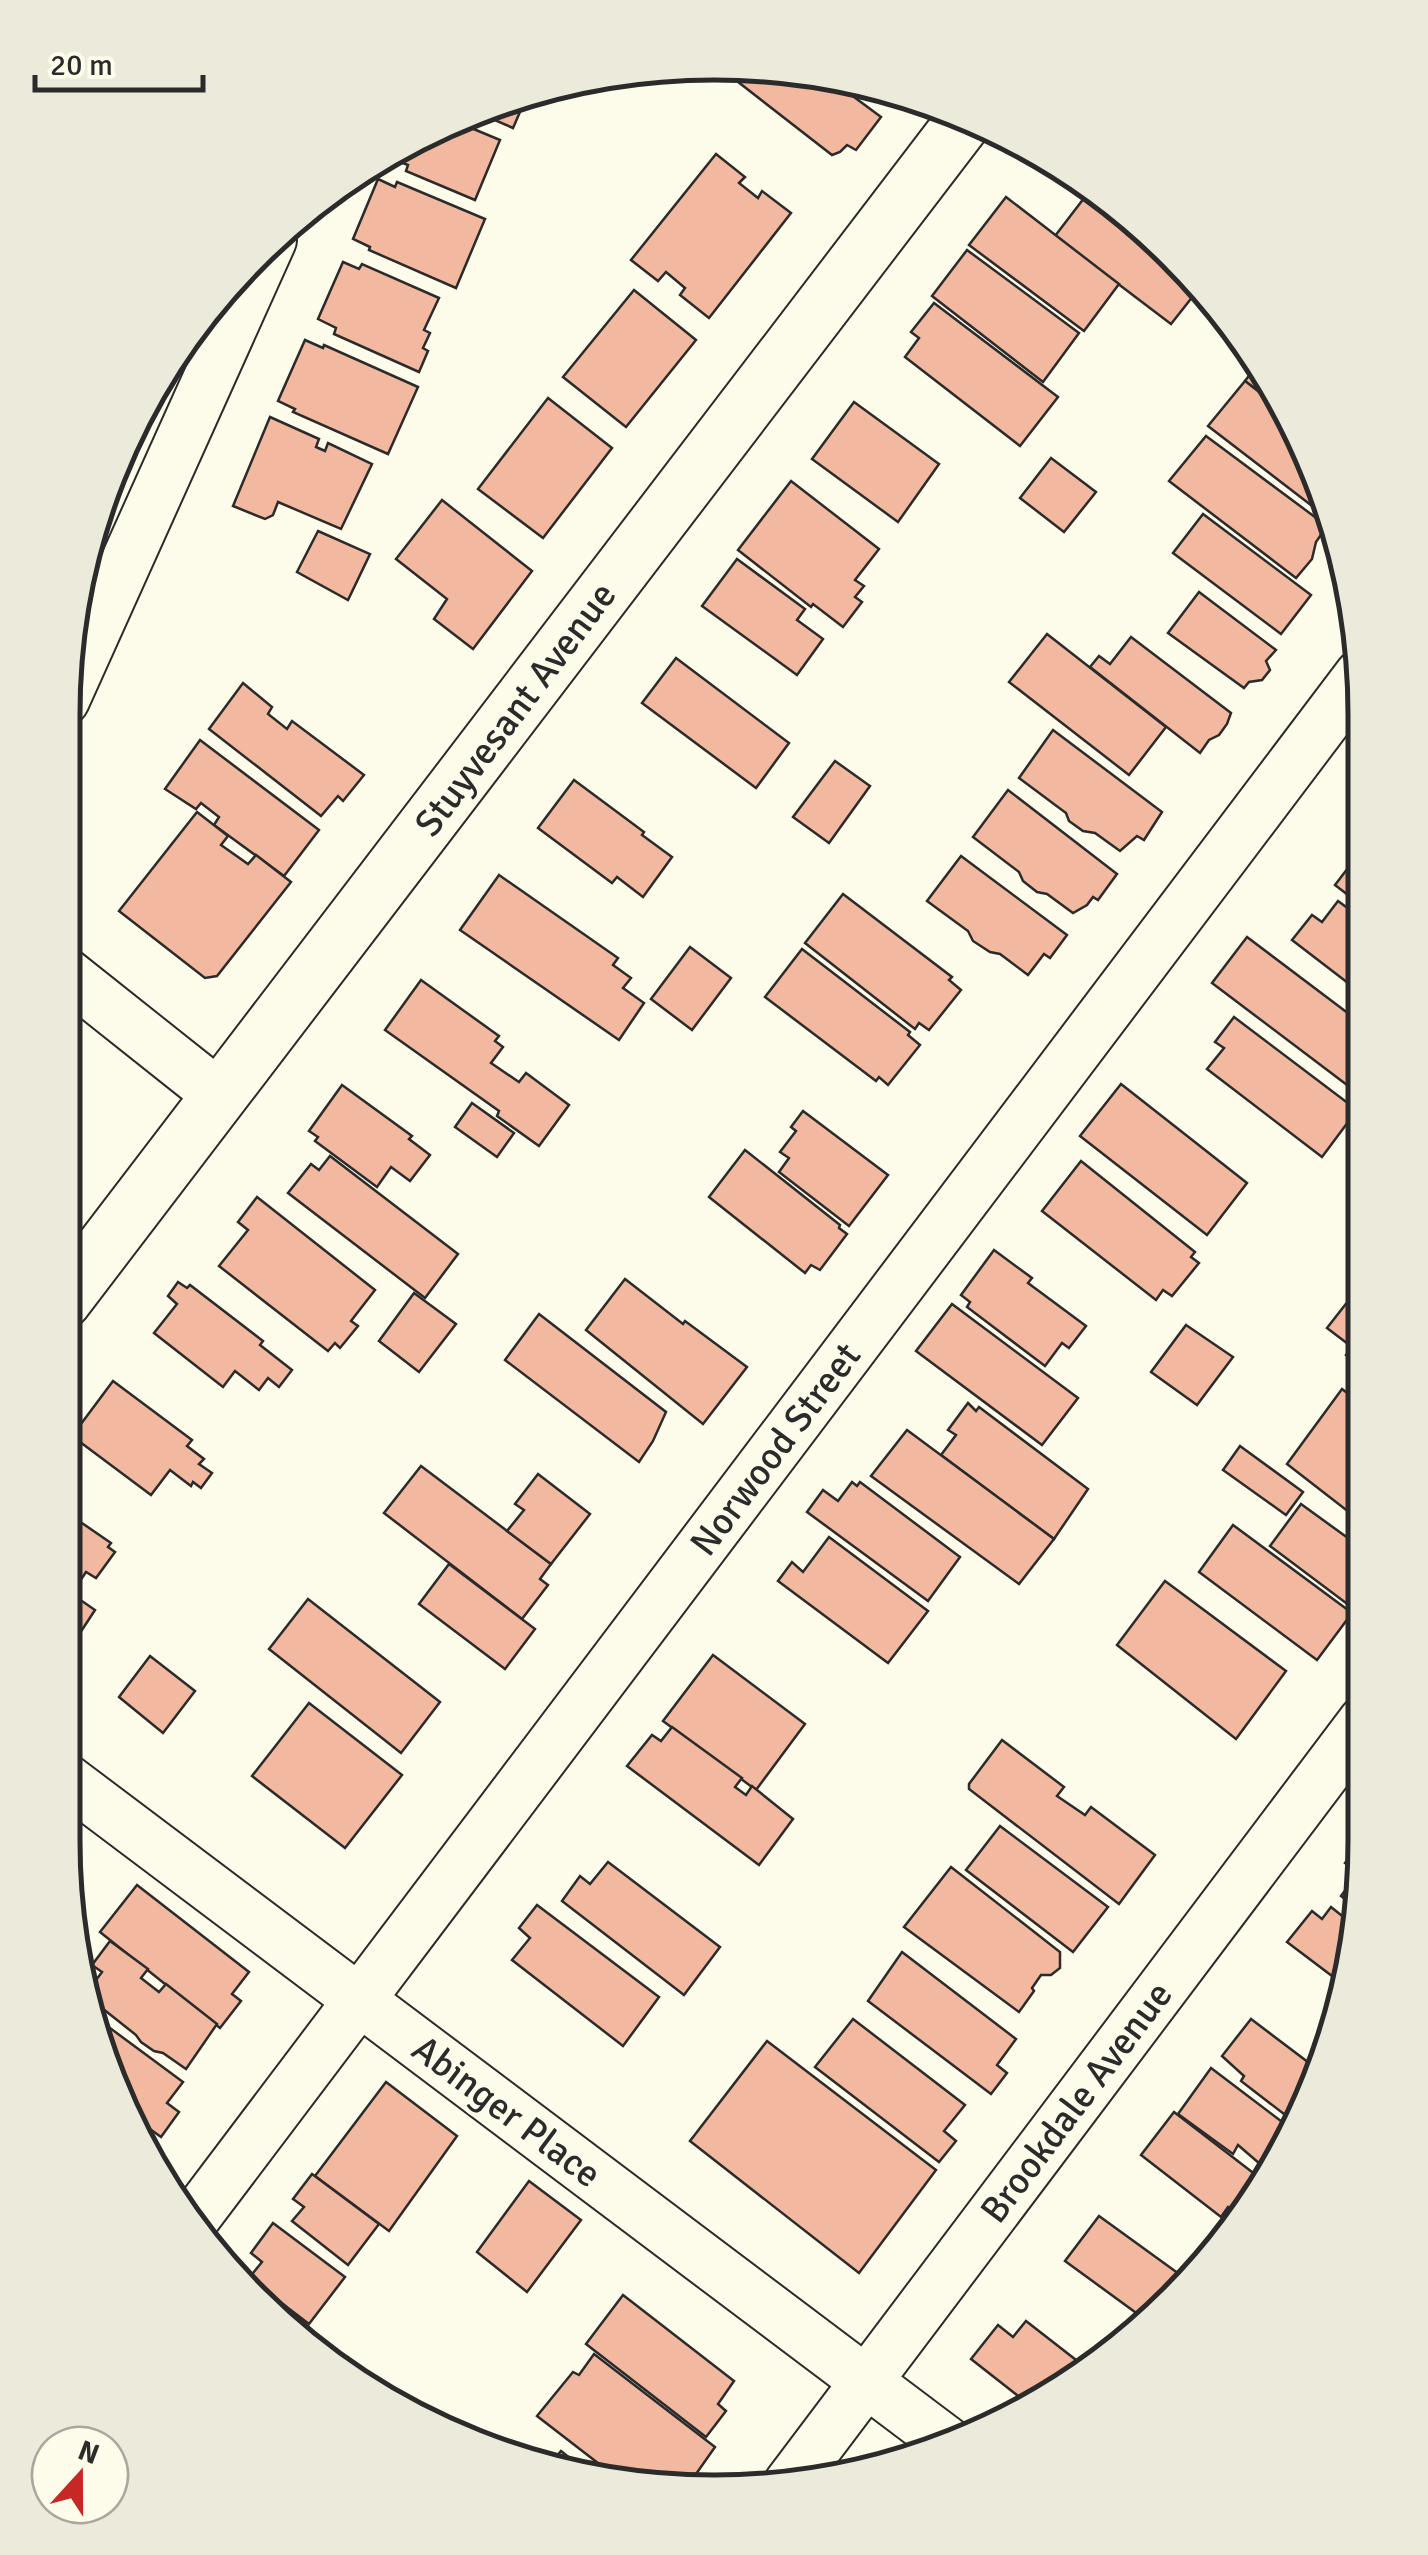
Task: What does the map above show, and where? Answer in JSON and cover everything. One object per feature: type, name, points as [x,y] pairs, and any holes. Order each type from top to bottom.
[{"type":"main road","name":"Stuyvesant Avenue","points":[[80,1279],[958,129]]},
{"type":"street","points":[[82,659],[253,279]]},
{"type":"street","name":"Norwood Street","points":[[200,2211],[1347,692]]},
{"type":"street","points":[[80,985],[220,1096]]},
{"type":"street","name":"Brookdale Avenue","points":[[800,2470],[1348,1743]]},
{"type":"street","name":"Abinger Place","points":[[80,1791],[937,2434]]},
{"type":"building","points":[[736,81],[797,85],[852,96],[881,117],[856,150],[847,145],[832,155]]},
{"type":"building","points":[[520,111],[513,128],[494,120]]},
{"type":"building","points":[[471,128],[500,140],[475,200],[406,171],[408,165],[402,163]]},
{"type":"building","points":[[716,154],[745,177],[739,183],[758,198],[762,191],[791,213],[709,318],[680,295],[685,288],[666,272],[658,281],[631,260]]},
{"type":"building","points":[[378,179],[395,187],[397,182],[485,219],[456,288],[369,250],[370,247],[353,239]]},
{"type":"building","points":[[1006,197],[1119,284],[1084,331],[969,245]]},
{"type":"building","points":[[1083,199],[1132,237],[1192,297],[1171,324],[1055,236]]},
{"type":"building","points":[[967,250],[1079,333],[1043,382],[932,296]]},
{"type":"building","points":[[343,262],[359,269],[362,264],[439,298],[424,330],[430,333],[423,348],[428,351],[419,372],[334,334],[336,328],[318,319]]},
{"type":"building","points":[[634,290],[696,340],[626,427],[563,377]]},
{"type":"building","points":[[934,303],[1058,397],[1020,446],[905,357],[919,338],[911,332]]},
{"type":"building","points":[[305,340],[418,387],[388,454],[293,412],[295,409],[278,401]]},
{"type":"building","points":[[1249,375],[1260,393],[1245,381]]},
{"type":"building","points":[[1245,381],[1260,393],[1283,434],[1313,506],[1208,426]]},
{"type":"building","points":[[548,398],[612,448],[543,538],[478,489]]},
{"type":"building","points":[[854,402],[939,464],[898,522],[812,459]]},
{"type":"building","points":[[270,417],[319,439],[316,447],[325,451],[328,443],[372,464],[341,529],[278,502],[273,515],[265,519],[233,506]]},
{"type":"building","points":[[1206,436],[1316,518],[1321,534],[1312,559],[1296,578],[1169,481]]},
{"type":"building","points":[[1051,458],[1096,492],[1064,532],[1020,498]]},
{"type":"building","points":[[791,481],[879,549],[855,580],[864,586],[855,597],[862,602],[843,627],[738,550]]},
{"type":"building","points":[[442,500],[532,571],[473,649],[434,619],[447,599],[396,559]]},
{"type":"building","points":[[1203,514],[1311,595],[1281,634],[1173,553]]},
{"type":"building","points":[[318,531],[370,554],[348,600],[297,572]]},
{"type":"building","points":[[737,559],[805,609],[797,620],[823,639],[797,675],[702,606]]},
{"type":"building","points":[[1199,592],[1276,650],[1266,661],[1270,670],[1262,680],[1249,682],[1244,688],[1168,633]]},
{"type":"building","points":[[1047,634],[1166,727],[1129,775],[1009,682]]},
{"type":"building","points":[[1131,637],[1231,713],[1219,735],[1209,740],[1200,753],[1090,667],[1099,656],[1110,664]]},
{"type":"building","points":[[676,658],[789,743],[756,788],[642,703]]},
{"type":"building","points":[[243,683],[272,707],[268,714],[287,729],[292,721],[364,775],[343,801],[338,796],[321,816],[209,729]]},
{"type":"building","points":[[1053,730],[1162,812],[1144,840],[1137,836],[1120,851],[1069,821],[1066,813],[1019,778]]},
{"type":"building","points":[[200,740],[319,830],[284,876],[214,825],[219,817],[201,803],[196,809],[165,789]]},
{"type":"building","points":[[835,761],[870,786],[829,843],[793,817]]},
{"type":"building","points":[[574,780],[672,857],[643,897],[617,877],[612,883],[538,828]]},
{"type":"building","points":[[1008,790],[1117,874],[1098,900],[1093,897],[1073,913],[1047,894],[1037,892],[1023,881],[1019,872],[973,837]]},
{"type":"building","points":[[197,812],[228,836],[221,845],[248,864],[256,855],[291,882],[217,976],[205,978],[119,911]]},
{"type":"building","points":[[961,856],[1067,935],[1050,958],[1044,954],[1028,975],[1000,954],[973,941],[968,931],[927,901]]},
{"type":"building","points":[[1348,868],[1348,895],[1335,885]]},
{"type":"building","points":[[499,875],[618,958],[613,965],[631,978],[623,988],[644,1003],[619,1040],[460,930]]},
{"type":"building","points":[[843,894],[952,977],[949,980],[961,990],[929,1030],[919,1023],[915,1029],[805,943]]},
{"type":"building","points":[[1338,901],[1348,908],[1348,983],[1292,940],[1312,915],[1322,922]]},
{"type":"building","points":[[1247,937],[1348,1013],[1348,1086],[1212,983]]},
{"type":"building","points":[[690,947],[731,978],[692,1030],[651,999]]},
{"type":"building","points":[[802,949],[910,1032],[908,1035],[920,1045],[888,1085],[879,1077],[876,1081],[765,997]]},
{"type":"building","points":[[421,980],[499,1036],[495,1041],[503,1047],[491,1063],[519,1082],[526,1073],[569,1105],[539,1146],[497,1116],[499,1111],[385,1030]]},
{"type":"building","points":[[1234,1017],[1348,1103],[1348,1122],[1322,1157],[1207,1069],[1224,1048],[1215,1042]]},
{"type":"building","points":[[1121,1084],[1247,1183],[1207,1235],[1080,1136]]},
{"type":"building","points":[[342,1085],[412,1136],[409,1139],[430,1155],[410,1181],[391,1167],[377,1187],[315,1141],[318,1137],[309,1131]]},
{"type":"building","points":[[472,1103],[514,1133],[497,1157],[455,1127]]},
{"type":"building","points":[[803,1111],[888,1175],[849,1226],[779,1172],[789,1158],[780,1152],[796,1131],[791,1127]]},
{"type":"building","points":[[745,1150],[847,1234],[820,1270],[811,1265],[805,1273],[709,1197]]},
{"type":"building","points":[[330,1156],[458,1254],[425,1298],[288,1193],[311,1164],[319,1170]]},
{"type":"building","points":[[1081,1161],[1195,1252],[1191,1257],[1199,1263],[1172,1296],[1163,1290],[1156,1300],[1042,1211]]},
{"type":"building","points":[[257,1197],[375,1290],[351,1321],[358,1326],[340,1348],[335,1343],[328,1351],[219,1266],[248,1230],[238,1222]]},
{"type":"building","points":[[994,1250],[1032,1278],[1028,1283],[1086,1326],[1069,1348],[1062,1343],[1045,1366],[967,1307],[970,1302],[961,1295]]},
{"type":"building","points":[[625,1279],[747,1367],[703,1424],[586,1330]]},
{"type":"building","points":[[178,1282],[187,1288],[190,1285],[263,1341],[260,1345],[292,1370],[279,1387],[268,1378],[259,1390],[235,1371],[223,1387],[154,1333],[177,1304],[168,1296]]},
{"type":"building","points":[[414,1293],[456,1324],[419,1372],[379,1341]]},
{"type":"building","points":[[1348,1301],[1348,1344],[1327,1328]]},
{"type":"building","points":[[952,1304],[1078,1398],[1042,1445],[916,1351]]},
{"type":"building","points":[[539,1314],[666,1412],[639,1462],[505,1360]]},
{"type":"building","points":[[1186,1325],[1233,1357],[1197,1405],[1151,1372]]},
{"type":"building","points":[[113,1381],[192,1440],[187,1446],[204,1459],[199,1464],[212,1473],[201,1488],[193,1482],[191,1486],[170,1470],[151,1495],[80,1442],[80,1425]]},
{"type":"building","points":[[1342,1389],[1348,1394],[1348,1511],[1287,1464]]},
{"type":"building","points":[[968,1403],[976,1411],[979,1407],[1088,1489],[1054,1539],[941,1455],[956,1435],[948,1430]]},
{"type":"building","points":[[907,1430],[1054,1539],[1019,1584],[871,1476]]},
{"type":"building","points":[[1240,1446],[1303,1492],[1286,1515],[1223,1470]]},
{"type":"building","points":[[421,1466],[551,1564],[540,1579],[548,1585],[522,1619],[384,1513]]},
{"type":"building","points":[[538,1474],[590,1514],[551,1564],[507,1531],[524,1510],[515,1504]]},
{"type":"building","points":[[852,1482],[857,1486],[860,1482],[960,1557],[928,1601],[807,1512],[823,1490],[838,1501]]},
{"type":"building","points":[[1301,1504],[1348,1538],[1346,1603],[1270,1546]]},
{"type":"building","points":[[80,1522],[111,1543],[108,1547],[115,1552],[96,1578],[86,1572],[80,1581]]},
{"type":"building","points":[[1233,1525],[1348,1610],[1348,1618],[1317,1660],[1199,1572]]},
{"type":"building","points":[[829,1537],[928,1611],[888,1663],[778,1581],[792,1562],[803,1572]]},
{"type":"building","points":[[449,1564],[535,1629],[505,1669],[419,1604]]},
{"type":"building","points":[[1165,1581],[1286,1671],[1236,1739],[1117,1645]]},
{"type":"building","points":[[308,1599],[440,1702],[401,1753],[269,1649]]},
{"type":"building","points":[[80,1600],[95,1610],[80,1633]]},
{"type":"building","points":[[713,1655],[805,1724],[756,1790],[663,1721]]},
{"type":"building","points":[[150,1656],[195,1691],[163,1733],[119,1697]]},
{"type":"building","points":[[309,1703],[402,1775],[345,1848],[252,1776]]},
{"type":"building","points":[[672,1727],[742,1778],[735,1787],[746,1795],[752,1786],[793,1819],[759,1865],[627,1766],[652,1735],[661,1741]]},
{"type":"building","points":[[1002,1740],[1064,1787],[1057,1796],[1085,1815],[1091,1807],[1155,1855],[1119,1904],[969,1789]]},
{"type":"building","points":[[1000,1826],[1108,1907],[1073,1952],[966,1870]]},
{"type":"building","points":[[608,1862],[720,1947],[684,1995],[562,1901],[580,1876],[590,1884]]},
{"type":"building","points":[[951,1867],[1060,1952],[1060,1968],[1051,1975],[1041,1975],[1019,2012],[904,1927]]},
{"type":"building","points":[[137,1885],[249,1972],[232,1994],[241,2001],[220,2028],[100,1932]]},
{"type":"building","points":[[537,1905],[659,1997],[623,2046],[512,1960],[530,1938],[519,1928]]},
{"type":"building","points":[[1331,1907],[1344,1917],[1333,1977],[1287,1942],[1312,1911],[1322,1919]]},
{"type":"building","points":[[110,1941],[148,1969],[141,1978],[159,1992],[166,1984],[217,2024],[186,2069],[141,2042],[103,2009],[96,1980],[102,1972],[92,1965]]},
{"type":"building","points":[[902,1952],[1016,2039],[997,2065],[1007,2073],[991,2094],[868,2001]]},
{"type":"building","points":[[853,2019],[965,2105],[944,2131],[956,2141],[939,2162],[815,2067]]},
{"type":"building","points":[[1251,2019],[1308,2062],[1286,2115],[1241,2081],[1244,2076],[1222,2056]]},
{"type":"building","points":[[109,2027],[183,2082],[167,2103],[179,2112],[161,2137],[145,2121]]},
{"type":"building","points":[[767,2041],[936,2170],[859,2273],[690,2141]]},
{"type":"building","points":[[1211,2068],[1282,2122],[1260,2164],[1238,2145],[1233,2154],[1178,2114]]},
{"type":"building","points":[[386,2082],[457,2136],[389,2231],[315,2176]]},
{"type":"building","points":[[1174,2112],[1253,2173],[1221,2217],[1141,2155]]},
{"type":"building","points":[[312,2174],[379,2224],[348,2265],[292,2221],[304,2207],[293,2199]]},
{"type":"building","points":[[529,2181],[581,2220],[527,2292],[477,2252]]},
{"type":"building","points":[[1099,2216],[1178,2273],[1137,2313],[1065,2261]]},
{"type":"building","points":[[273,2223],[345,2277],[309,2324],[252,2274],[262,2262],[251,2253]]},
{"type":"building","points":[[623,2295],[734,2381],[718,2404],[726,2411],[706,2437],[586,2344]]},
{"type":"building","points":[[1026,2321],[1077,2360],[1019,2397],[971,2359],[998,2325],[1013,2337]]},
{"type":"building","points":[[594,2354],[715,2447],[696,2475],[600,2465],[537,2416],[573,2372],[579,2375]]}]
